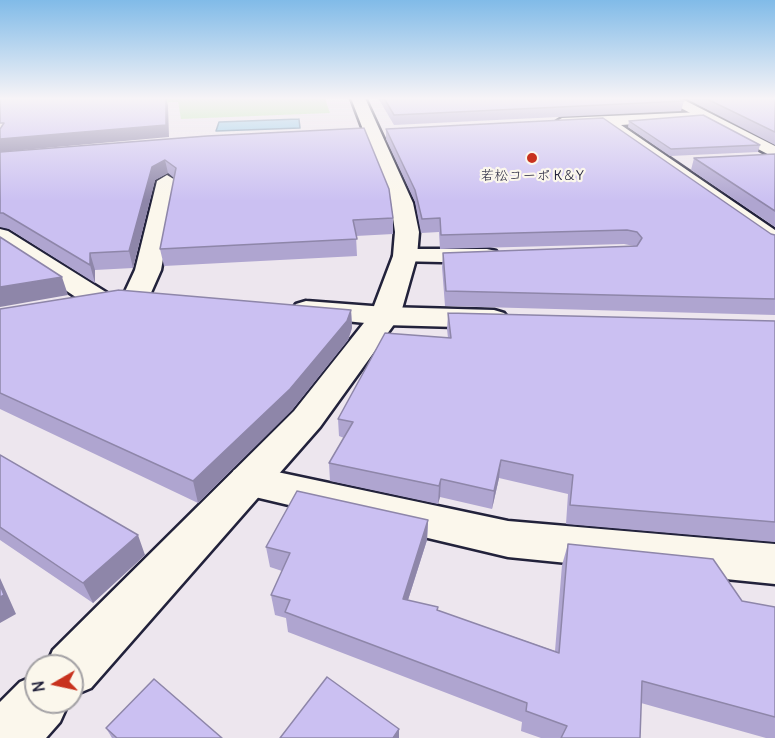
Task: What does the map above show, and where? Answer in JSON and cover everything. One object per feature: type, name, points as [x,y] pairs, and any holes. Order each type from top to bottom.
[{"type":"street","points":[[84,656],[307,419],[385,316],[405,256],[407,232],[402,203],[373,132]]},
{"type":"street","points":[[623,132],[669,163],[775,241]]},
{"type":"street","points":[[734,132],[775,153]]},
{"type":"street","points":[[752,159],[775,158]]},
{"type":"street","points":[[669,163],[693,162]]},
{"type":"street","points":[[66,306],[99,300],[148,299],[148,270],[167,181]]},
{"type":"street","points":[[0,236],[99,300]]},
{"type":"street","points":[[405,256],[516,256]]},
{"type":"street","points":[[278,309],[385,316],[527,320]]},
{"type":"street","points":[[249,481],[508,539],[775,564]]},
{"type":"street","points":[[6,738],[29,714]]},
{"type":"building","points":[[0,132],[78,132],[0,139]]},
{"type":"building","points":[[277,132],[366,132],[389,189],[393,218],[353,220],[357,239],[160,249],[176,168],[165,160],[152,167],[129,251],[90,253],[90,265],[0,213],[0,152]]},
{"type":"building","points":[[388,132],[624,132],[775,235],[775,299],[446,291],[443,253],[637,246],[642,238],[637,232],[627,230],[441,235],[440,218],[422,219],[415,190]]},
{"type":"building","points":[[646,132],[736,132],[760,145],[671,149]]},
{"type":"building","points":[[775,154],[775,211],[694,158]]},
{"type":"building","points":[[0,237],[62,277],[0,287]]},
{"type":"building","points":[[119,290],[351,310],[347,321],[290,389],[193,481],[0,393],[0,309]]},
{"type":"building","points":[[448,313],[775,321],[775,522],[570,505],[573,475],[501,460],[494,491],[441,479],[439,486],[329,463],[353,422],[338,419],[385,333],[451,338]]},
{"type":"building","points":[[0,455],[138,535],[83,583],[0,527]]},
{"type":"building","points":[[297,491],[428,520],[403,599],[438,607],[437,610],[559,653],[568,544],[713,559],[742,601],[775,607],[775,717],[642,681],[640,738],[561,738],[567,726],[526,711],[527,703],[285,612],[290,600],[271,595],[290,553],[266,547]]},
{"type":"building","points":[[0,585],[4,595],[0,597]]},
{"type":"building","points":[[327,677],[399,729],[393,738],[280,738]]},
{"type":"building","points":[[154,679],[222,738],[117,738],[106,728]]},
{"type":"place","name":"若松コーポ K＆Y","points":[[532,158]]}]
